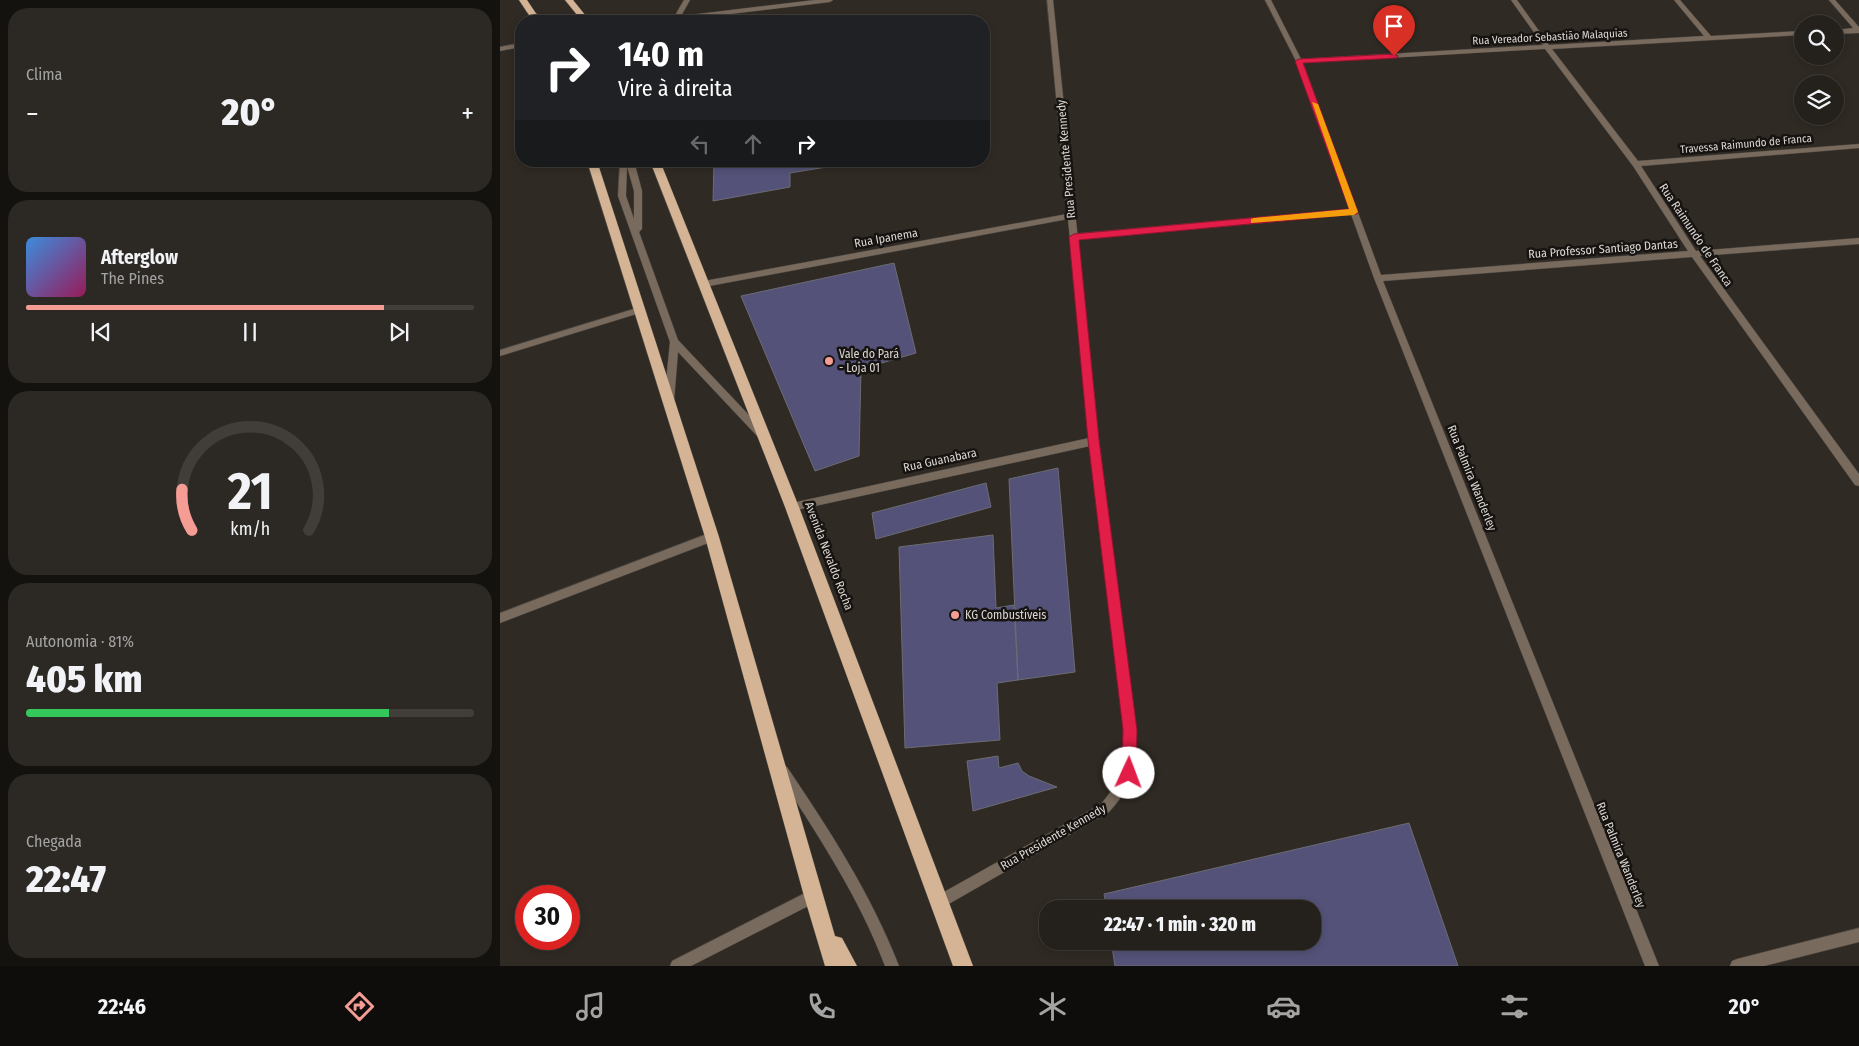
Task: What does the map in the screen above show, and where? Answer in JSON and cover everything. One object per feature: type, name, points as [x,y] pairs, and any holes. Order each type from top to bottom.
[{"type":"highway","points":[[523,0],[532,15]]},
{"type":"highway","points":[[569,0],[581,15]]},
{"type":"highway","points":[[594,167],[712,537],[813,896],[835,966]]},
{"type":"highway","name":"Avenida Nevaldo Rocha","points":[[657,167],[792,507],[963,966]]},
{"type":"highway","points":[[822,923],[847,966]]},
{"type":"street","points":[[678,15],[687,0]]},
{"type":"street","points":[[695,15],[830,0]]},
{"type":"street","name":"Rua Presidente Kennedy","points":[[940,902],[1105,808],[1121,792],[1129,773],[1130,730],[1094,440],[1050,0]]},
{"type":"street","name":"Rua Palmira Wanderley","points":[[1268,0],[1299,61],[1378,278],[1652,966]]},
{"type":"street","name":"Rua Raimundo de Franca","points":[[1514,0],[1547,48],[1636,164],[1694,254],[1859,482]]},
{"type":"street","points":[[1677,0],[1709,38]]},
{"type":"street","points":[[1832,0],[1859,31]]},
{"type":"street","points":[[528,10],[536,15]]},
{"type":"street","points":[[1844,32],[1859,31]]},
{"type":"street","name":"Rua Vereador Sebastião Malaquias","points":[[1299,61],[1794,34]]},
{"type":"street","points":[[500,49],[515,46]]},
{"type":"street","name":"Travessa Raimundo de Franca","points":[[1636,164],[1859,146]]},
{"type":"street","points":[[624,167],[622,196],[674,342],[669,403]]},
{"type":"street","points":[[632,167],[638,191],[637,235]]},
{"type":"street","points":[[1074,237],[1354,212]]},
{"type":"street","name":"Rua Ipanema","points":[[704,284],[1072,216]]},
{"type":"street","name":"Rua Professor Santiago Dantas","points":[[1378,278],[1859,241]]},
{"type":"street","points":[[500,353],[640,310]]},
{"type":"street","points":[[674,342],[764,437]]},
{"type":"street","name":"Rua Guanabara","points":[[792,507],[1094,440]]},
{"type":"street","points":[[500,618],[712,537]]},
{"type":"street","points":[[775,758],[849,872],[882,937],[892,966]]},
{"type":"street","points":[[677,966],[813,896]]},
{"type":"street","points":[[1737,966],[1859,935]]},
{"type":"building","points":[[714,167],[827,167],[790,173],[790,187],[713,201]]},
{"type":"building","name":"Vale do Pará - Loja 01","points":[[894,263],[916,353],[861,369],[859,456],[815,471],[741,296]]},
{"type":"building","points":[[1058,468],[1075,672],[1018,680],[1009,479]]},
{"type":"building","points":[[986,483],[991,507],[876,539],[872,513]]},
{"type":"building","points":[[993,535],[996,608],[1014,605],[1018,680],[997,683],[1000,740],[905,748],[899,547]]},
{"type":"building","points":[[998,756],[999,768],[1018,763],[1022,771],[1029,776],[1057,787],[973,811],[967,761]]},
{"type":"building","points":[[1409,823],[1458,966],[1115,966],[1112,950],[1321,950],[1321,900],[1105,900],[1104,894]]},
{"type":"slow traffic","points":[[1254,221],[1354,212],[1314,104]]},
{"type":"place","name":"Vale do Pará - Loja 01","points":[[829,361]]},
{"type":"place","name":"KG Combustíveis","points":[[955,615]]},
{"type":"route","points":[[1129,773],[1130,730],[1094,440],[1074,237],[1354,212],[1299,61],[1394,56]]}]
